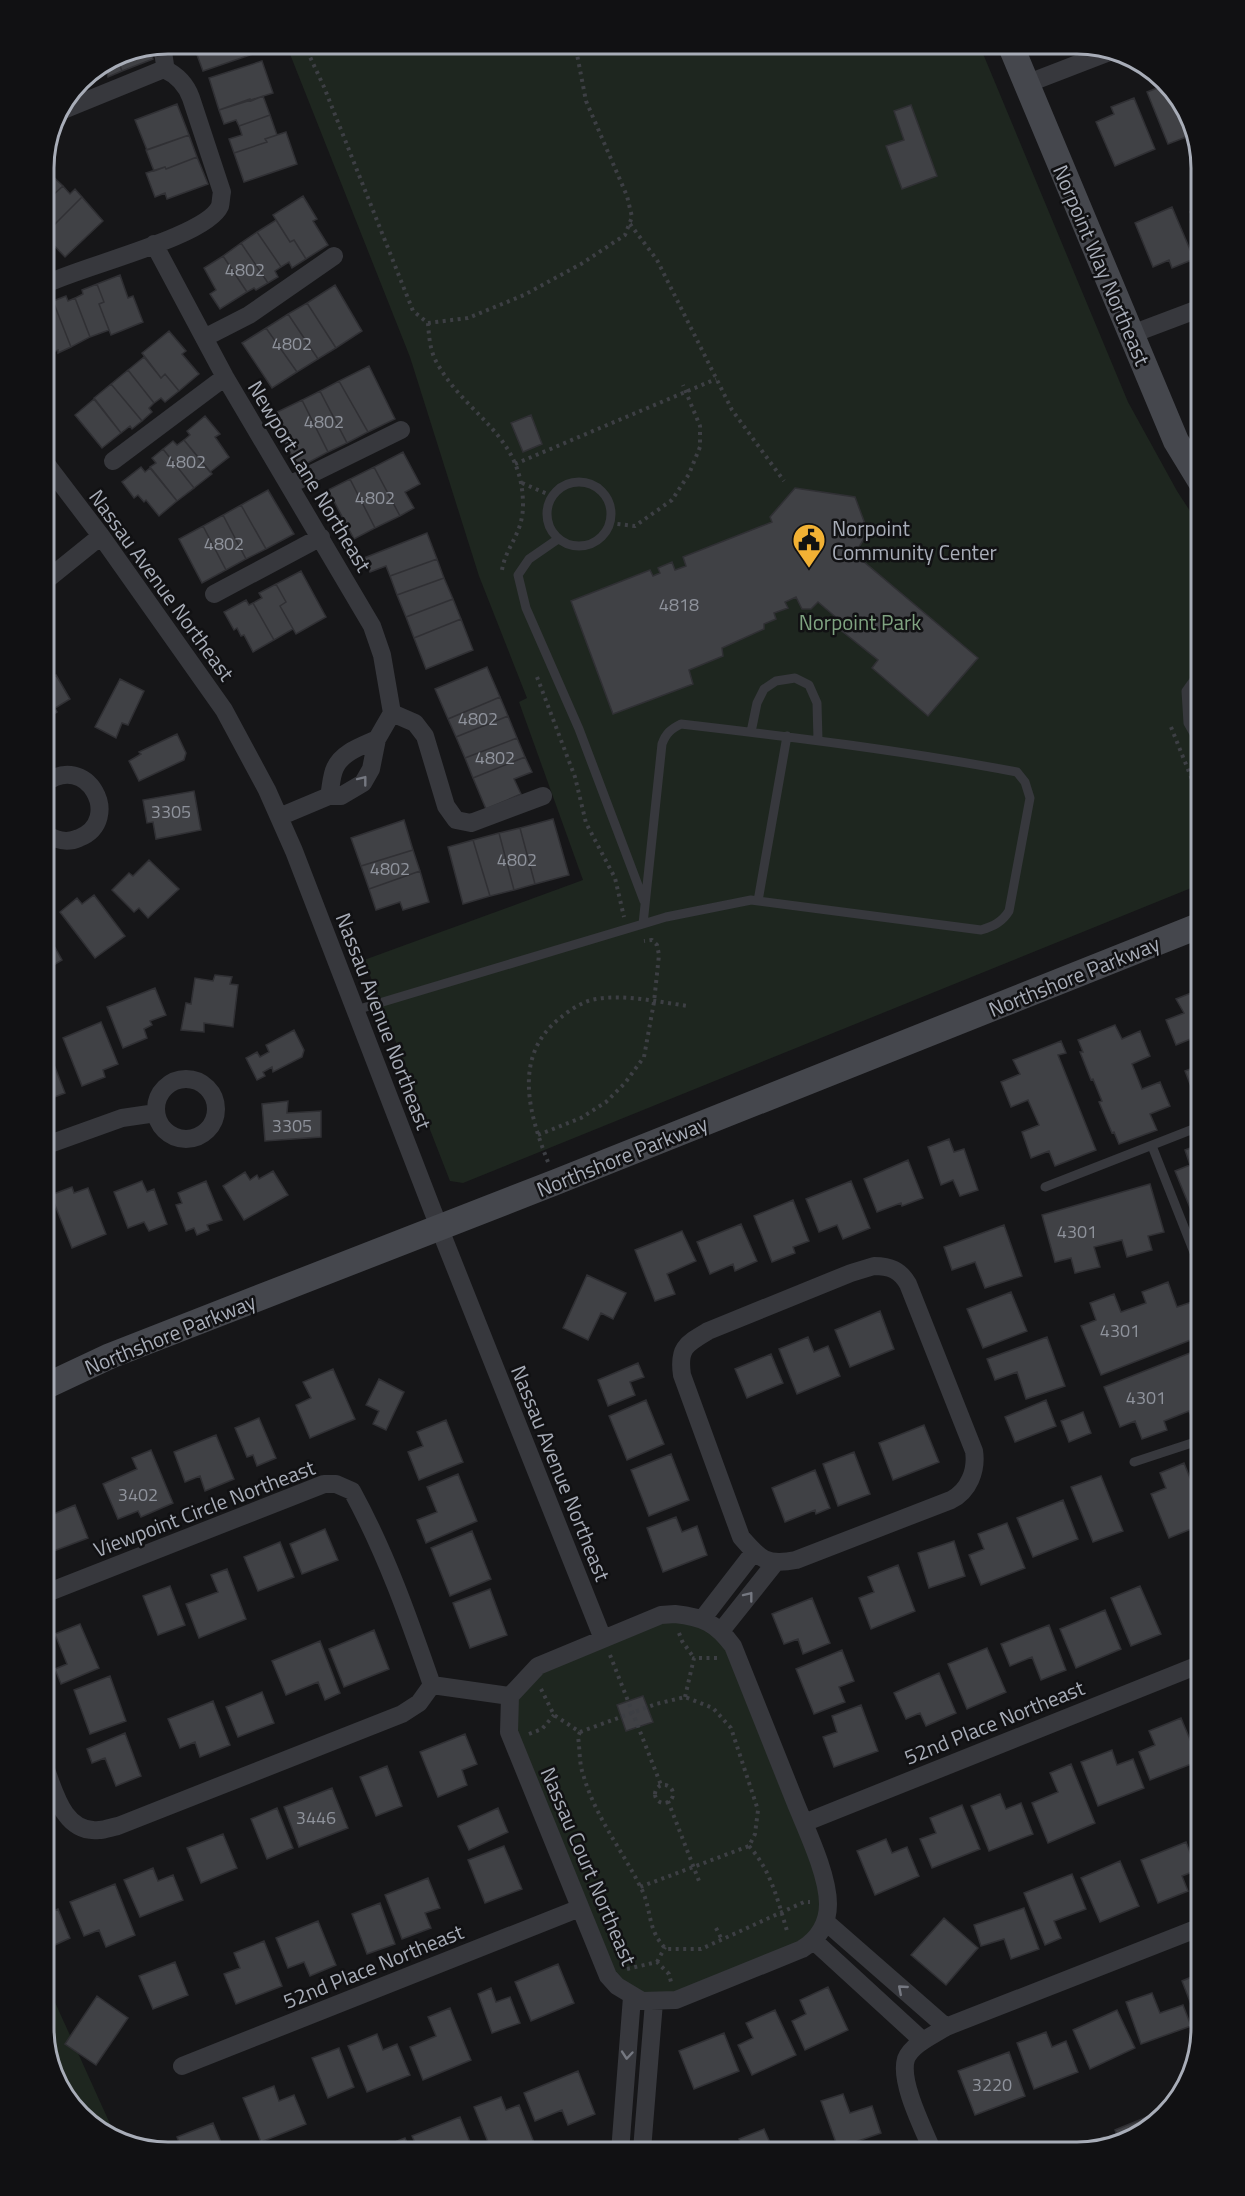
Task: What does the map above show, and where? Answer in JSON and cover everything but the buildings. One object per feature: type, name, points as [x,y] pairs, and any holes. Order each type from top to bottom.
[{"type":"street","points":[[163,54],[164,69]]},
{"type":"street","name":"Norpoint Way Northeast","points":[[1014,54],[1176,441],[1191,465]]},
{"type":"street","points":[[1026,84],[1099,56]]},
{"type":"street","points":[[54,276],[184,234],[207,219],[220,207],[222,192],[187,87],[173,73],[164,69],[72,106]]},
{"type":"street","name":"Newport Lane Northeast","points":[[154,244],[225,377],[372,626],[382,655],[392,713]]},
{"type":"street","points":[[204,338],[249,315],[334,256]]},
{"type":"street","points":[[1132,334],[1191,312]]},
{"type":"street","points":[[113,461],[225,377]]},
{"type":"street","points":[[289,485],[401,430]]},
{"type":"street","name":"Nassau Avenue Northeast","points":[[54,474],[101,536],[224,710],[279,817],[603,1639]]},
{"type":"street","points":[[54,574],[101,536]]},
{"type":"street","points":[[214,594],[321,537]]},
{"type":"street","points":[[279,817],[329,796],[341,796],[363,783],[371,769],[377,739],[392,713],[415,723],[426,736],[446,806],[456,820],[471,823],[543,796]]},
{"type":"street","points":[[329,796],[335,768],[341,760],[348,752],[377,739]]},
{"type":"street","points":[[54,778],[60,775],[80,778],[96,792],[99,812],[90,831],[82,837],[72,841],[54,839]]},
{"type":"street","name":"Northshore Parkway","points":[[54,1382],[111,1356],[1191,929]]},
{"type":"street","points":[[54,1142],[122,1118],[156,1113]]},
{"type":"street","points":[[874,1266],[894,1269],[903,1275],[908,1284],[974,1450],[976,1460],[971,1479],[960,1495],[951,1500],[796,1560],[776,1562],[757,1556],[741,1537],[682,1375],[680,1364],[682,1352],[686,1344],[708,1332],[851,1273],[874,1266]]},
{"type":"street","name":"Viewpoint Circle Northeast","points":[[54,1590],[324,1484],[336,1484],[352,1491],[373,1529],[432,1685]]},
{"type":"street","points":[[702,1618],[754,1552]]},
{"type":"street","points":[[722,1631],[776,1562]]},
{"type":"street","points":[[54,1787],[68,1819],[78,1826],[99,1831],[118,1826],[402,1714],[419,1703],[432,1685],[510,1696],[538,1666],[603,1639],[661,1616],[675,1614],[702,1618],[722,1631],[733,1646],[804,1823],[825,1883],[827,1914],[814,1941],[923,2041]]},
{"type":"street","name":"52nd Place Northeast","points":[[804,1823],[1191,1668]]},
{"type":"street","name":"Nassau Court Northeast","points":[[510,1696],[509,1732],[608,1976],[616,1986],[642,2001],[676,2000],[793,1952],[814,1941]]},
{"type":"street","name":"52nd Place Northeast","points":[[182,2066],[580,1908]]},
{"type":"street","points":[[827,1914],[946,2027]]},
{"type":"street","points":[[929,2142],[910,2095],[906,2075],[906,2060],[918,2045],[946,2027],[1191,1931]]},
{"type":"street","points":[[621,2142],[632,1997]]},
{"type":"street","points":[[643,2142],[654,2002]]},
{"type":"lane","points":[[585,482],[595,485],[604,492],[611,512],[610,523],[606,532],[589,545],[567,544],[551,531],[546,510],[552,496],[564,484],[585,482]]},
{"type":"lane","points":[[558,539],[529,559],[518,575],[526,608],[579,729],[645,903]]},
{"type":"lane","points":[[751,732],[757,703],[764,689],[776,681],[795,678],[809,685],[817,703],[818,740]]},
{"type":"lane","points":[[1191,684],[1186,691],[1188,723],[1191,728]]},
{"type":"lane","points":[[356,1010],[643,924],[666,917],[751,900],[981,930],[993,927],[1003,920],[1009,910],[1030,798],[1025,782],[1017,772],[969,763],[818,740],[681,724],[670,729],[662,744],[643,924]]},
{"type":"lane","points":[[758,901],[787,736]]},
{"type":"lane","points":[[1045,1187],[1191,1130]]},
{"type":"lane","points":[[1152,1146],[1191,1243]]},
{"type":"lane","points":[[1134,1462],[1191,1444]]},
{"type":"path","points":[[308,54],[413,311],[428,323],[468,318],[524,295],[581,264],[625,235],[632,218],[627,196],[586,100],[577,54]]},
{"type":"path","points":[[630,223],[657,260],[732,410],[784,481]]},
{"type":"path","points":[[428,323],[429,342],[437,363],[453,385],[497,433],[515,464],[521,483],[522,523],[502,568],[503,575]]},
{"type":"path","points":[[515,464],[716,379]]},
{"type":"path","points":[[610,523],[635,526],[672,500],[689,474],[700,447],[700,426],[683,385]]},
{"type":"path","points":[[521,483],[552,496]]},
{"type":"path","points":[[535,670],[575,777],[586,824],[615,879],[626,929],[632,944],[652,940],[657,945],[659,955],[654,1002],[644,1057],[625,1083],[606,1102],[581,1118],[538,1135]]},
{"type":"path","points":[[1187,705],[1172,714],[1171,727],[1191,777]]},
{"type":"path","points":[[556,1182],[529,1104],[528,1076],[534,1053],[551,1026],[573,1008],[595,999],[627,999],[688,1006]]},
{"type":"path","points":[[675,1614],[682,1641],[694,1658],[685,1697]]},
{"type":"path","points":[[603,1639],[661,1785]]},
{"type":"path","points":[[694,1658],[715,1660],[725,1656]]},
{"type":"path","points":[[528,1677],[544,1692],[554,1715],[580,1732]]},
{"type":"path","points":[[580,1732],[685,1697],[713,1708],[731,1728],[758,1810],[755,1834],[749,1846],[640,1887]]},
{"type":"path","points":[[513,1741],[542,1729],[554,1715]]},
{"type":"path","points":[[580,1732],[578,1737],[582,1772],[593,1804],[644,1893],[651,1925],[659,1942],[665,1947],[681,1950],[701,1949],[804,1902],[827,1914]]},
{"type":"path","points":[[661,1785],[667,1785],[673,1791],[668,1802],[660,1801],[656,1797],[657,1789],[661,1785]]},
{"type":"path","points":[[668,1802],[699,1881]]},
{"type":"path","points":[[749,1846],[762,1861],[775,1888],[793,1952]]},
{"type":"path","points":[[716,1928],[722,1940]]},
{"type":"path","points":[[608,1976],[657,1962],[665,1947]]},
{"type":"path","points":[[657,1962],[669,1974],[676,2000]]},
{"type":"green space","name":"Norpoint Park","points":[[290,54],[983,54],[1128,402],[1191,513],[1191,888],[463,1183],[450,1181],[364,960],[583,880],[519,702],[527,698],[479,576],[410,357]]},
{"type":"green space","points":[[661,1615],[721,1631],[826,1883],[814,1941],[676,2000],[617,1986],[509,1732],[510,1696],[538,1666]]},
{"type":"green space","points":[[54,2000],[111,2127],[82,2103],[66,2079],[56,2050]]},
{"type":"place","name":"Norpoint Community Center","points":[[809,569]]}]
